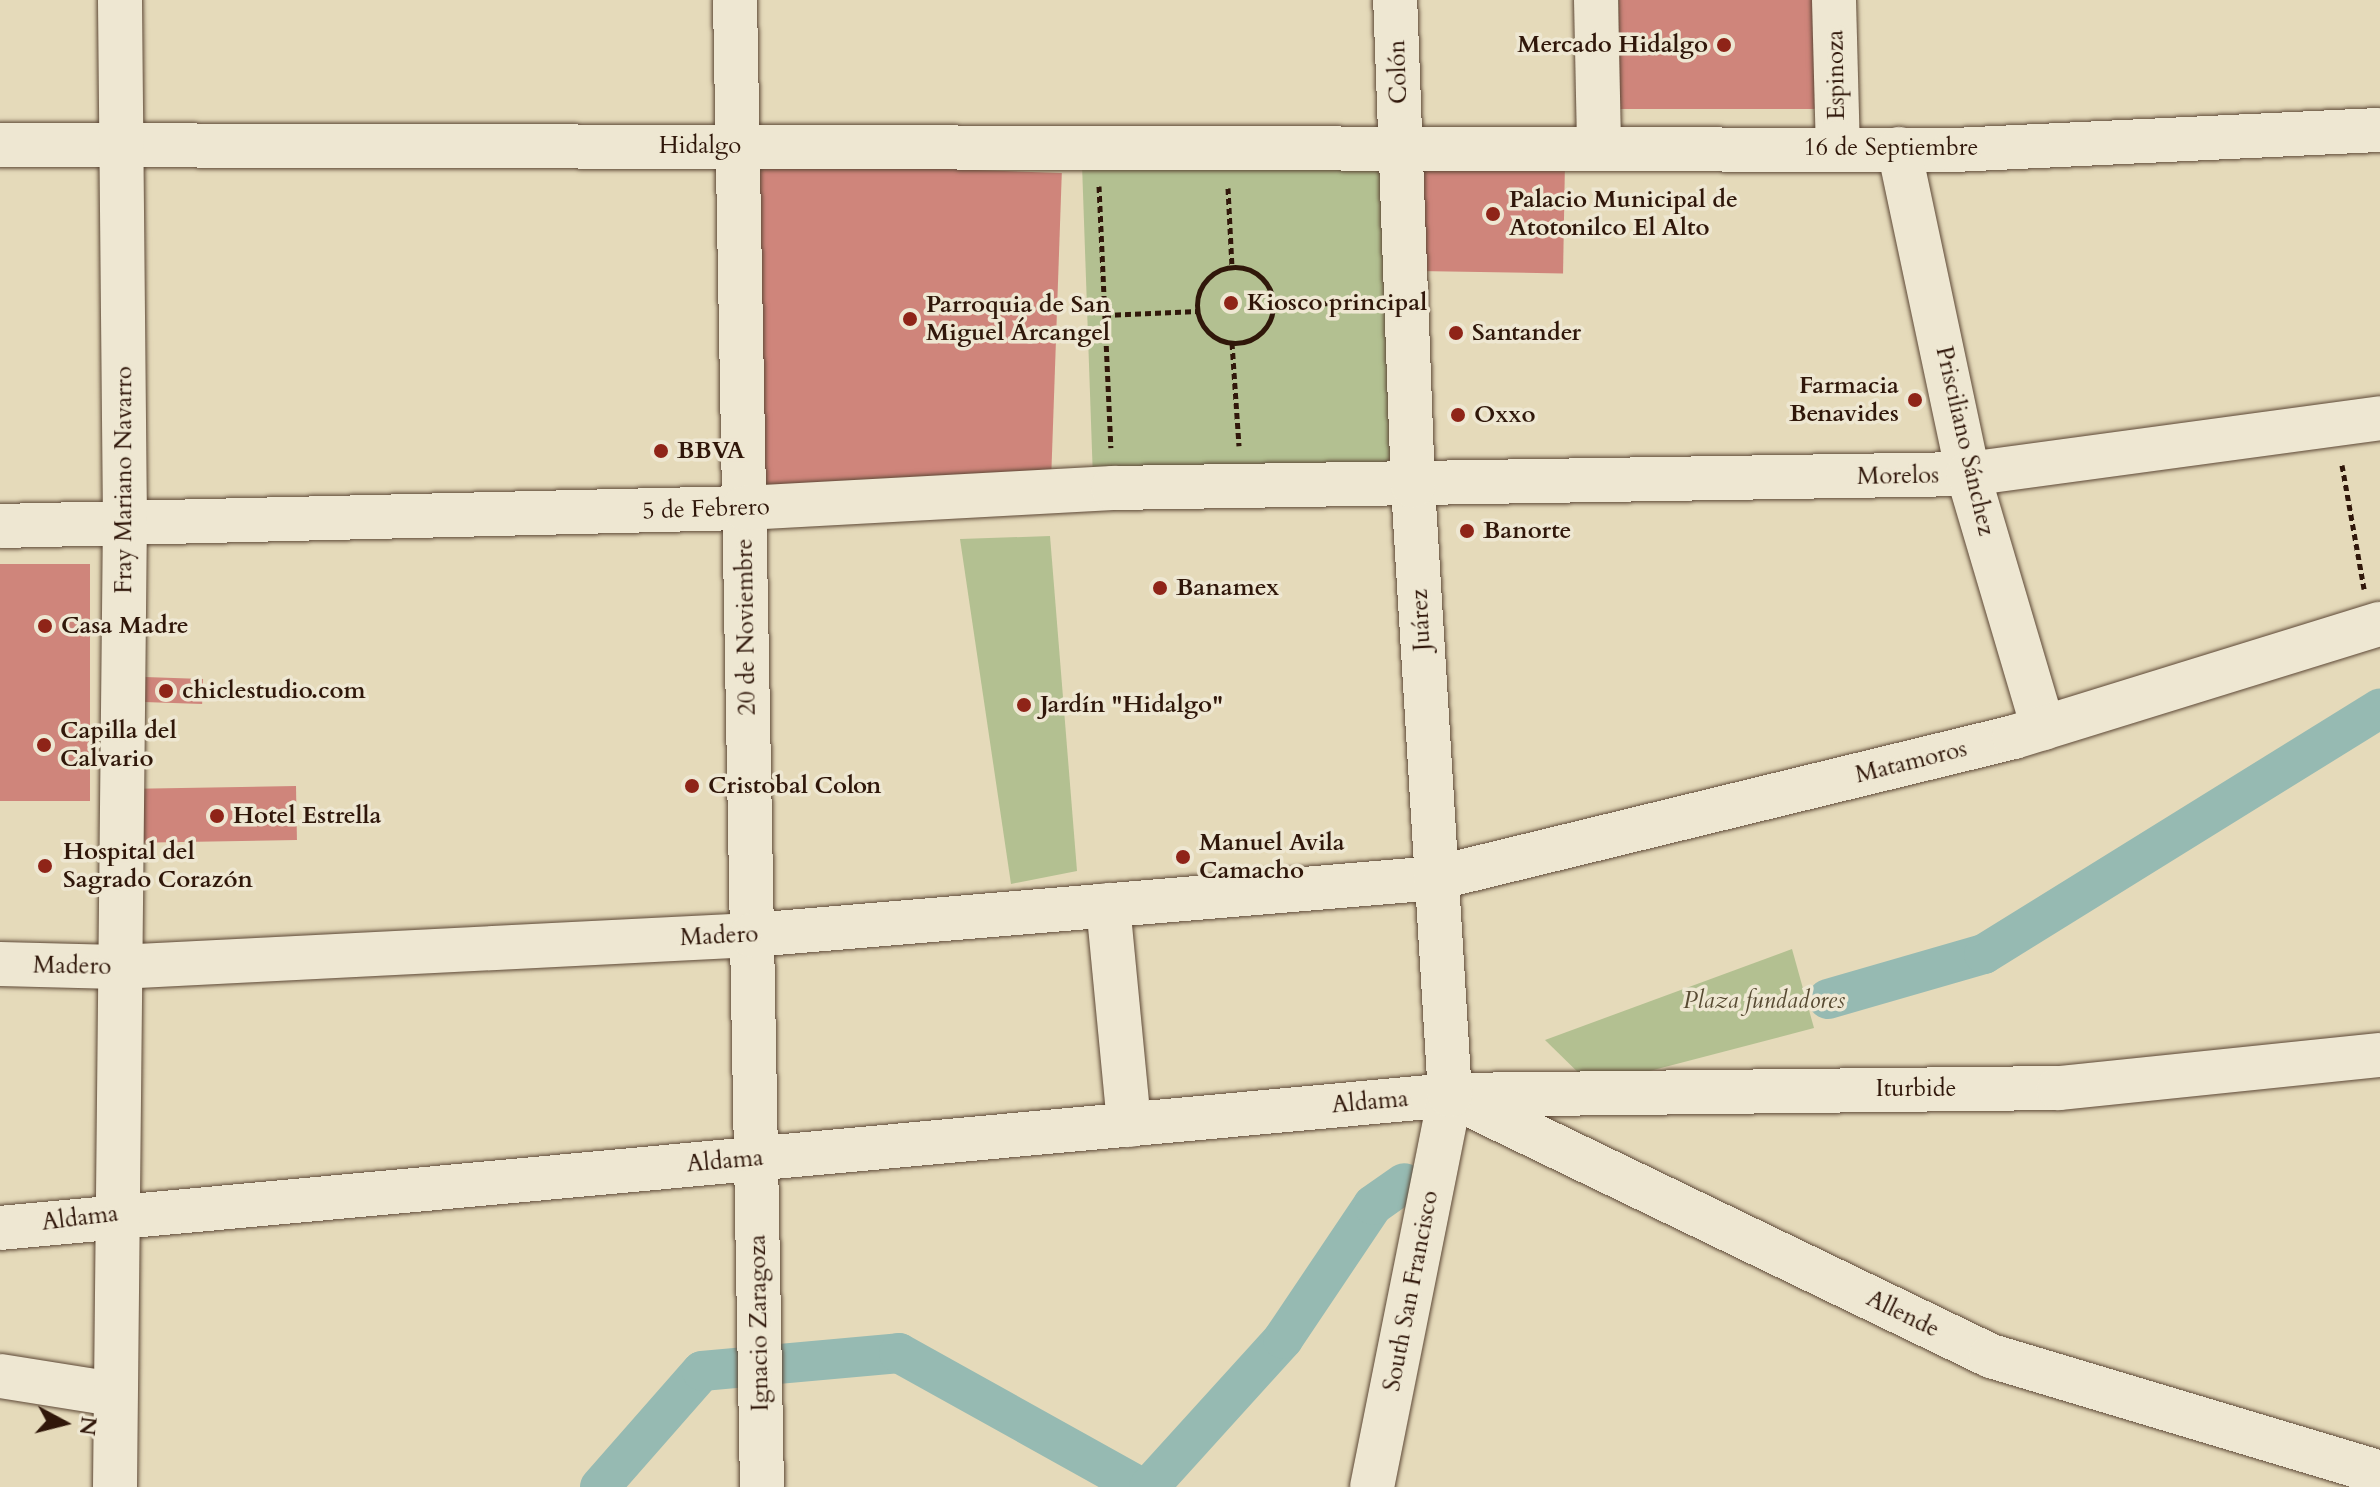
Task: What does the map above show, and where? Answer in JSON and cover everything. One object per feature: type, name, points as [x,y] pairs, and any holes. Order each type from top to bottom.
[{"type":"street","name":"Fray Mariano Navarro","points":[[115,1487],[113,1214],[125,523],[125,145],[120,0]]},
{"type":"street","name":"20 de Noviembre","points":[[735,0],[756,1159]]},
{"type":"street","name":"Colón","points":[[1395,0],[1401,144]]},
{"type":"street","points":[[1596,0],[1599,146]]},
{"type":"street","name":"Espinoza","points":[[1834,0],[1838,149]]},
{"type":"street","name":"16 de Septiembre","points":[[1401,144],[1899,149],[2380,130]]},
{"type":"street","name":"Hidalgo","points":[[0,145],[1401,144]]},
{"type":"street","name":"Juárez","points":[[1401,144],[1413,486],[1450,1095]]},
{"type":"street","name":"Prisciliano Sánchez","points":[[1899,149],[1968,474],[2043,728]]},
{"type":"street","name":"Morelos","points":[[1413,486],[1968,474],[2380,418]]},
{"type":"street","name":"5 de Febrero","points":[[0,526],[744,508],[1113,488],[1413,486]]},
{"type":"street","name":"Matamoros","points":[[1436,878],[2043,728],[2376,625]]},
{"type":"street","name":"Madero","points":[[0,964],[118,967],[752,935],[1436,878]]},
{"type":"street","points":[[1108,905],[1129,1125]]},
{"type":"street","name":"Iturbide","points":[[1450,1095],[2059,1088],[2380,1055]]},
{"type":"street","name":"Aldama","points":[[0,1228],[113,1214],[1450,1095]]},
{"type":"street","name":"Allende","points":[[1450,1095],[1991,1356],[2380,1473]]},
{"type":"street","name":"South San Francisco","points":[[1372,1487],[1450,1095]]},
{"type":"street","name":"Ignacio Zaragoza","points":[[756,1159],[762,1487]]},
{"type":"street","points":[[0,1376],[114,1394]]},
{"type":"path","points":[[1097,145],[1113,488]]},
{"type":"path","points":[[1226,145],[1232,267]]},
{"type":"path","points":[[1232,267],[1265,281],[1273,305],[1256,337],[1232,343],[1210,333],[1198,311],[1209,276],[1232,267]]},
{"type":"path","points":[[1273,305],[1408,300]]},
{"type":"path","points":[[1105,315],[1198,311]]},
{"type":"path","points":[[1232,343],[1242,486]]},
{"type":"path","points":[[2335,424],[2376,625]]},
{"type":"green space","points":[[1384,159],[1395,476],[1093,486],[1082,170]]},
{"type":"green space","name":"Jardín \"Hidalgo\"","points":[[1050,536],[1077,871],[1011,884],[960,539]]},
{"type":"green space","name":"Plaza fundadores","points":[[1792,949],[1814,1028],[1592,1086],[1545,1040]]},
{"type":"building","name":"Mercado Hidalgo","points":[[1619,0],[1828,0],[1828,109],[1619,109]]},
{"type":"building","name":"Palacio Municipal de Atotonilco El Alto","points":[[1420,160],[1565,163],[1563,274],[1418,271]]},
{"type":"building","name":"Parroquia de San Miguel Árcangel","points":[[745,162],[1062,173],[1050,500],[734,489]]},
{"type":"building","points":[[0,564],[90,564],[90,801],[0,801]]},
{"type":"building","name":"chiclestudio.com","points":[[130,676],[203,679],[202,704],[129,701]]},
{"type":"building","name":"Hotel Estrella","points":[[296,786],[297,840],[138,843],[137,789]]},
{"type":"waterway","points":[[1828,999],[1984,954],[2380,708]]},
{"type":"waterway","points":[[1149,1487],[1283,1339],[1373,1205],[1404,1183]]},
{"type":"waterway","points":[[600,1487],[702,1371],[899,1353],[1140,1487]]},
{"type":"place","name":"Mercado Hidalgo","points":[[1724,45]]},
{"type":"place","name":"Palacio Municipal de Atotonilco El Alto","points":[[1493,214]]},
{"type":"place","name":"Kiosco principal","points":[[1231,303]]},
{"type":"place","name":"Parroquia de San Miguel Árcangel","points":[[910,319]]},
{"type":"place","name":"Santander","points":[[1456,333]]},
{"type":"place","name":"Farmacia Benavides","points":[[1915,400]]},
{"type":"place","name":"Oxxo","points":[[1458,415]]},
{"type":"place","name":"BBVA","points":[[661,451]]},
{"type":"place","name":"Banorte","points":[[1467,531]]},
{"type":"place","name":"Banamex","points":[[1160,588]]},
{"type":"place","name":"Casa Madre","points":[[45,626]]},
{"type":"place","name":"chiclestudio.com","points":[[166,691]]},
{"type":"place","name":"Jardín \"Hidalgo\"","points":[[1024,705]]},
{"type":"place","name":"Capilla del Calvario","points":[[44,745]]},
{"type":"place","name":"Cristobal Colon","points":[[692,786]]},
{"type":"place","name":"Hotel Estrella","points":[[217,816]]},
{"type":"place","name":"Manuel Avila Camacho","points":[[1183,857]]},
{"type":"place","name":"Hospital del Sagrado Corazón","points":[[45,866]]}]
